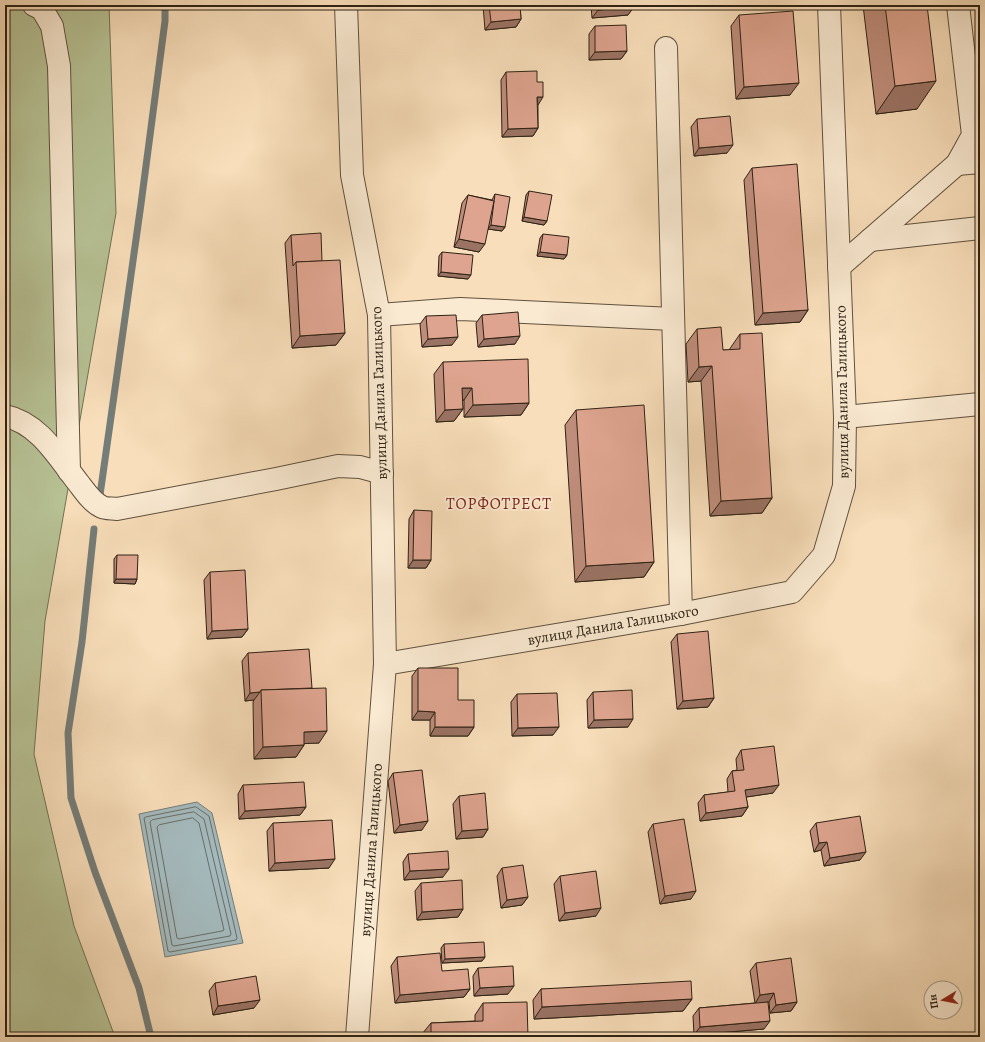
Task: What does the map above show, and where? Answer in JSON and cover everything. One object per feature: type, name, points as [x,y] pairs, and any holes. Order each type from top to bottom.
[{"type":"street","points":[[34,5],[42,9],[52,26],[59,66],[69,471]]},
{"type":"street","name":"вулиця Данила Галицького","points":[[346,5],[352,175],[379,315],[385,664],[357,1037]]},
{"type":"street","name":"вулиця Данила Галицького","points":[[385,664],[681,614],[792,592],[824,555],[844,486],[845,417],[829,5]]},
{"type":"street","points":[[839,267],[957,164],[973,135],[958,5]]},
{"type":"street","points":[[666,48],[681,614]]},
{"type":"street","points":[[957,164],[980,162]]},
{"type":"street","points":[[870,240],[980,228]]},
{"type":"street","points":[[379,315],[460,309],[673,319]]},
{"type":"street","points":[[845,417],[980,404]]},
{"type":"street","points":[[5,416],[15,418],[28,425],[41,435],[94,501],[103,507],[117,509],[338,466],[360,467],[382,473]]},
{"type":"green space","points":[[5,5],[109,5],[116,213],[45,621],[34,754],[74,926],[115,1037],[5,1037]]},
{"type":"water","points":[[197,802],[212,813],[243,943],[165,957],[139,814]]},
{"type":"building","points":[[489,5],[520,5],[521,19],[491,22]]},
{"type":"building","points":[[597,5],[633,5],[634,7],[598,10]]},
{"type":"building","points":[[885,5],[927,5],[936,81],[895,86]]},
{"type":"building","points":[[793,11],[799,83],[744,87],[739,15]]},
{"type":"building","points":[[626,25],[627,51],[595,52],[595,26]]},
{"type":"building","points":[[537,71],[537,82],[543,82],[543,97],[537,97],[538,128],[508,129],[506,72]]},
{"type":"building","points":[[730,116],[733,145],[699,148],[697,119]]},
{"type":"building","points":[[797,164],[808,310],[763,313],[752,168]]},
{"type":"building","points":[[529,191],[552,195],[547,221],[524,217]]},
{"type":"building","points":[[495,194],[510,197],[505,227],[491,225]]},
{"type":"building","points":[[468,195],[494,201],[485,244],[459,239]]},
{"type":"building","points":[[321,233],[322,261],[296,262],[293,266],[291,235]]},
{"type":"building","points":[[543,234],[569,237],[567,255],[540,252]]},
{"type":"building","points":[[442,252],[473,255],[471,275],[441,272]]},
{"type":"building","points":[[340,260],[345,333],[300,336],[296,262]]},
{"type":"building","points":[[518,312],[520,336],[484,339],[482,315]]},
{"type":"building","points":[[456,315],[458,337],[428,339],[426,316]]},
{"type":"building","points":[[721,327],[723,350],[740,349],[740,334],[762,333],[772,498],[721,501],[712,366],[699,367],[697,329]]},
{"type":"building","points":[[528,359],[529,403],[473,405],[472,388],[462,388],[463,409],[445,410],[443,362]]},
{"type":"building","points":[[644,405],[654,562],[586,566],[576,410]]},
{"type":"building","points":[[414,510],[432,511],[431,560],[413,560]]},
{"type":"building","points":[[117,555],[138,555],[137,579],[116,579]]},
{"type":"building","points":[[245,570],[248,629],[212,631],[210,572]]},
{"type":"building","points":[[708,631],[714,698],[683,701],[677,634]]},
{"type":"building","points":[[309,649],[312,688],[261,690],[260,692],[250,693],[248,653]]},
{"type":"building","points":[[418,668],[458,668],[458,700],[474,700],[474,727],[435,727],[435,712],[418,711]]},
{"type":"building","points":[[326,688],[327,731],[304,732],[304,745],[263,747],[261,690]]},
{"type":"building","points":[[632,690],[633,719],[594,720],[593,692]]},
{"type":"building","points":[[557,693],[559,727],[518,728],[517,694]]},
{"type":"building","points":[[774,746],[779,785],[745,790],[748,807],[706,813],[704,795],[735,791],[732,771],[744,770],[741,750]]},
{"type":"building","points":[[422,770],[428,821],[400,825],[393,773]]},
{"type":"building","points":[[304,782],[306,807],[245,811],[243,785]]},
{"type":"building","points":[[485,793],[488,829],[462,831],[459,796]]},
{"type":"building","points":[[860,816],[866,852],[830,858],[827,842],[819,843],[816,823]]},
{"type":"building","points":[[684,819],[696,891],[665,896],[653,824]]},
{"type":"building","points":[[332,820],[335,859],[275,863],[273,823]]},
{"type":"building","points":[[448,851],[449,869],[410,871],[408,854]]},
{"type":"building","points":[[523,865],[528,897],[507,900],[502,868]]},
{"type":"building","points":[[596,871],[601,908],[565,913],[560,876]]},
{"type":"building","points":[[462,880],[463,909],[422,912],[421,883]]},
{"type":"building","points":[[484,942],[485,957],[445,959],[444,944]]},
{"type":"building","points":[[440,953],[442,971],[468,969],[470,989],[400,995],[397,957]]},
{"type":"building","points":[[791,958],[797,1002],[776,1005],[774,993],[760,995],[756,963]]},
{"type":"building","points":[[513,966],[514,986],[480,988],[478,968]]},
{"type":"building","points":[[256,976],[260,1000],[218,1006],[215,983]]},
{"type":"building","points":[[691,981],[692,999],[542,1007],[541,989]]},
{"type":"building","points":[[527,1002],[528,1037],[431,1037],[431,1023],[483,1021],[483,1003]]},
{"type":"building","points":[[768,1002],[770,1021],[700,1027],[699,1008]]},
{"type":"waterway","points":[[100,495],[141,204],[165,21],[165,5]]},
{"type":"waterway","points":[[94,529],[82,642],[68,733],[71,798],[95,872],[139,988],[151,1037]]},
{"type":"district","name":"ТОРФОТРЕСТ","points":[[499,504]]}]
